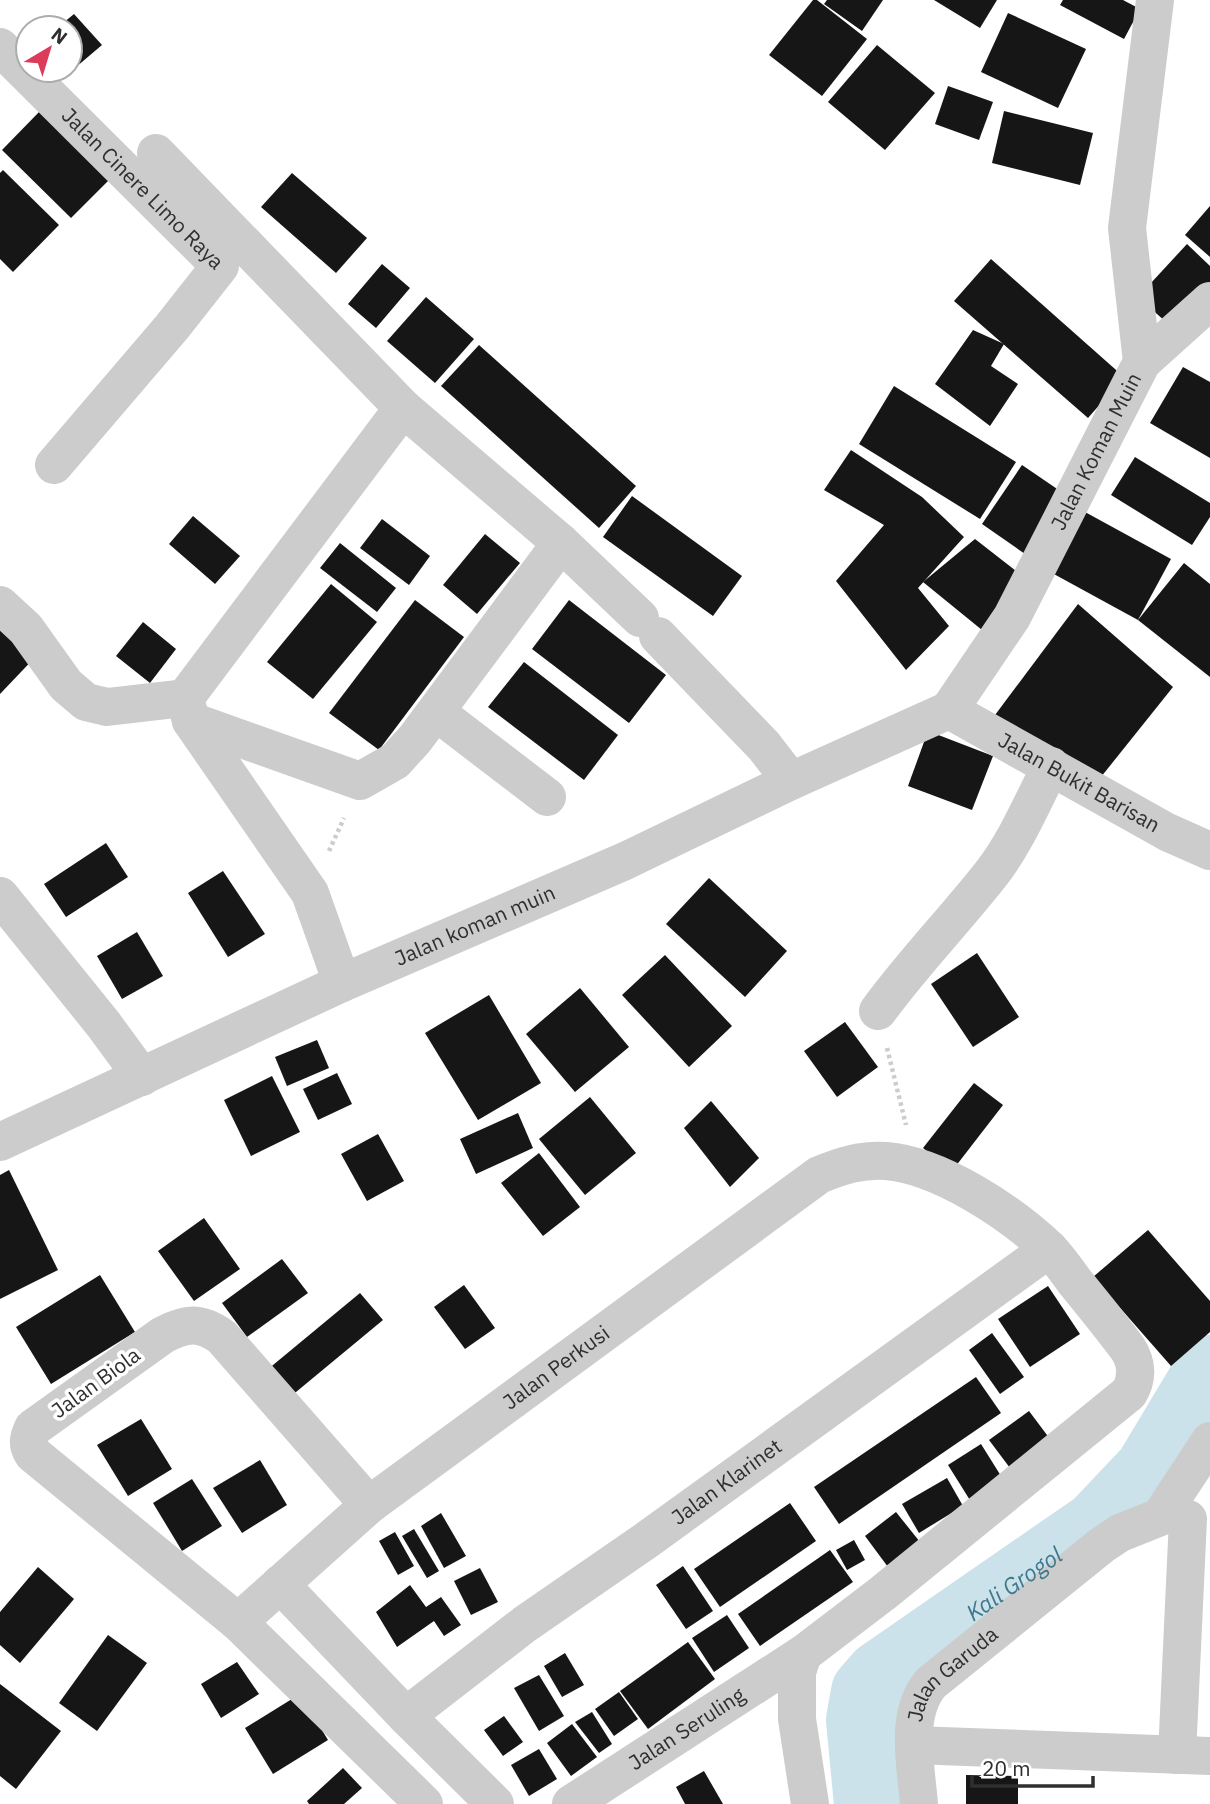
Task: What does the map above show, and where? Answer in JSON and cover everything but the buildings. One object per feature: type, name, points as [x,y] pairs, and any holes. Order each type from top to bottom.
[{"type":"street","name":"Jalan Koman Muin","points":[[949,710],[1012,617],[1142,362],[1127,228],[1155,0]]},
{"type":"street","name":"Jalan Cinere Limo Raya","points":[[0,47],[220,266],[172,327],[54,465]]},
{"type":"street","points":[[156,153],[403,408],[561,543],[649,627],[764,746],[791,781]]},
{"type":"street","points":[[1142,362],[1210,301]]},
{"type":"street","points":[[188,710],[403,408]]},
{"type":"street","points":[[0,605],[26,629],[66,685],[86,702],[107,707],[188,710],[360,781],[395,761],[436,712],[561,543]]},
{"type":"street","points":[[188,710],[310,894],[342,983]]},
{"type":"street","name":"Jalan Bukit Barisan","points":[[949,710],[1167,832],[1210,851]]},
{"type":"street","name":"Jalan koman muin","points":[[0,1142],[342,983],[625,861],[791,781],[949,710]]},
{"type":"street","points":[[436,712],[547,797]]},
{"type":"street","points":[[878,1011],[900,981],[991,874],[1010,846],[1051,766]]},
{"type":"street","points":[[0,896],[104,1025],[142,1077]]},
{"type":"street","name":"Jalan Perkusi","points":[[238,1622],[369,1505],[819,1175],[862,1161],[887,1161],[916,1166],[964,1188],[997,1208],[1049,1249]]},
{"type":"street","name":"Jalan Seruling","points":[[571,1804],[803,1654],[883,1593],[1129,1393],[1136,1378],[1134,1358],[1049,1249]]},
{"type":"street","name":"Jalan Klarinet","points":[[406,1716],[525,1624],[648,1539],[1049,1249]]},
{"type":"street","name":"Jalan Biola","points":[[238,1622],[33,1454],[29,1447],[33,1428],[163,1335],[178,1327],[193,1324],[210,1329],[222,1337],[369,1505]]},
{"type":"street","points":[[914,1745],[1193,1756],[1186,1519],[1210,1441]]},
{"type":"street","name":"Jalan Garuda","points":[[919,1804],[914,1745],[916,1714],[920,1699],[931,1683],[1120,1532],[1186,1519]]},
{"type":"street","points":[[281,1584],[406,1716],[495,1804]]},
{"type":"street","points":[[238,1622],[424,1804]]},
{"type":"street","points":[[803,1654],[797,1672],[797,1720],[810,1804]]},
{"type":"path","points":[[310,894],[360,781]]},
{"type":"path","points":[[878,1011],[916,1166]]},
{"type":"waterway","name":"Kali Grogol","points":[[870,1804],[862,1720],[867,1692],[881,1676],[1098,1526],[1150,1471],[1210,1371]]}]
